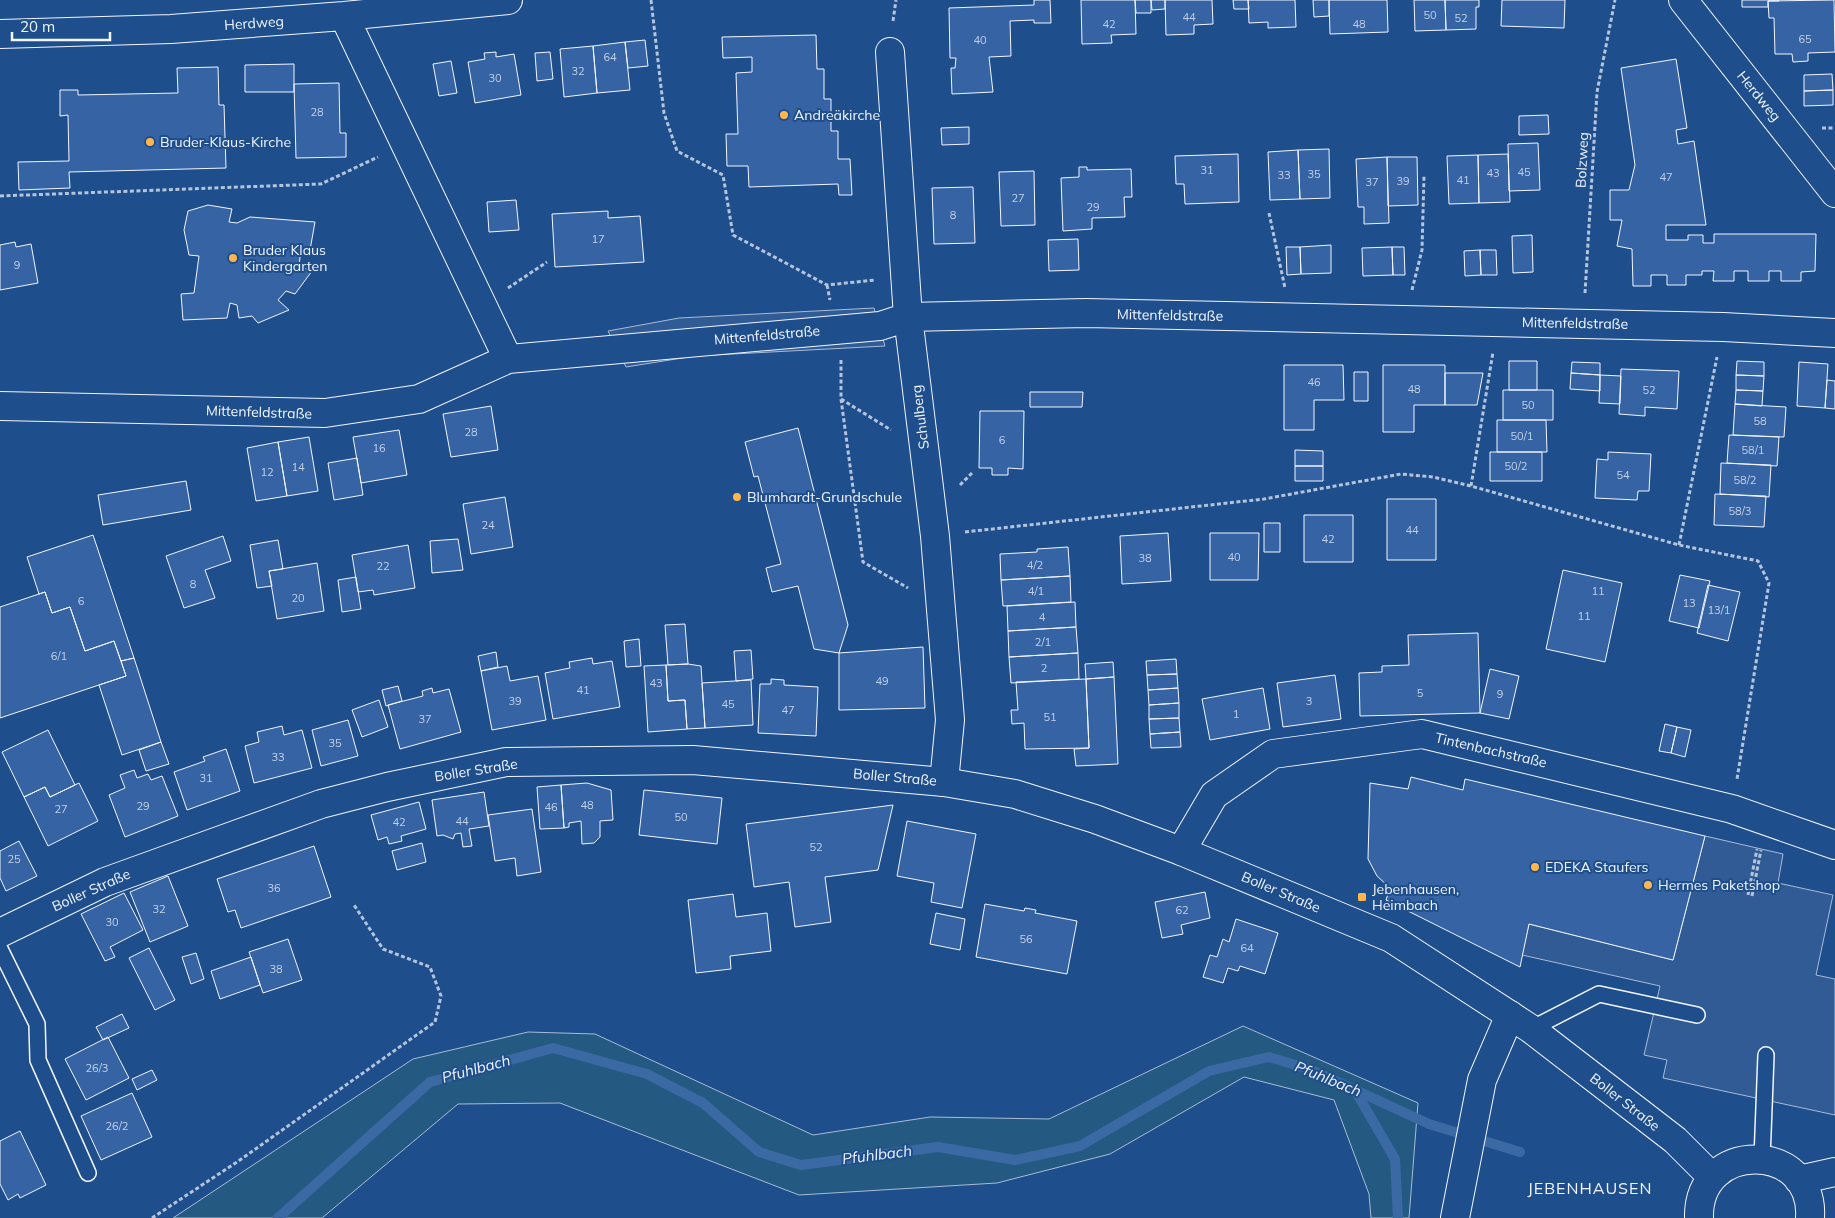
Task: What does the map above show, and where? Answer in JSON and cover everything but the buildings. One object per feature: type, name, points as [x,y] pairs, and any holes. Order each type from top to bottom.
[{"type":"street","name":"Herdweg","points":[[0,34],[171,29],[344,16],[508,0]]},
{"type":"street","name":"Herdweg","points":[[1682,0],[1835,193]]},
{"type":"street","points":[[344,16],[508,359]]},
{"type":"street","name":"Schulberg","points":[[890,52],[908,317],[935,536],[950,720],[944,782]]},
{"type":"street","name":"Mittenfeldstraße","points":[[0,406],[325,413],[419,399],[508,359],[880,326],[908,317],[1086,313],[1724,327],[1835,333]]},
{"type":"street","name":"Tintenbachstraße","points":[[1181,851],[1214,795],[1273,754],[1422,734],[1732,809],[1764,822],[1835,845]]},
{"type":"street","name":"Boller Straße","points":[[0,933],[105,882],[321,804],[387,787],[506,762],[693,760],[944,782],[1015,794],[1095,819],[1181,851],[1391,938],[1521,1022],[1675,1140],[1712,1177]]},
{"type":"street","points":[[1456,1218],[1482,1080],[1521,1022]]},
{"type":"street","points":[[1699,1218],[1699,1207],[1704,1191],[1712,1177],[1727,1166],[1744,1159],[1762,1159],[1776,1162],[1788,1169],[1799,1180],[1807,1194],[1810,1218]]},
{"type":"street","points":[[1799,1180],[1835,1172]]},
{"type":"lane","points":[[0,950],[37,1024],[38,1060],[88,1173]]},
{"type":"lane","points":[[1521,1022],[1599,994],[1697,1015]]},
{"type":"lane","points":[[1762,1159],[1766,1055]]},
{"type":"path","points":[[651,0],[664,113],[677,151],[723,175],[733,235],[827,285],[905,278]]},
{"type":"path","name":"Bolzweg","points":[[1584,324],[1597,92],[1615,0]]},
{"type":"path","points":[[0,196],[321,184],[406,145]]},
{"type":"path","points":[[1405,320],[1422,250],[1424,176]]},
{"type":"path","points":[[1269,213],[1291,318]]},
{"type":"path","points":[[480,302],[511,286],[547,262]]},
{"type":"path","points":[[1471,486],[1498,322]]},
{"type":"path","points":[[1679,545],[1724,327]]},
{"type":"path","points":[[842,360],[842,399],[862,562],[941,607]]},
{"type":"path","points":[[842,399],[924,450]]},
{"type":"path","points":[[935,536],[1264,499],[1401,474],[1433,477],[1471,486],[1679,545],[1758,561],[1769,583],[1732,809]]},
{"type":"path","points":[[1750,896],[1764,822]]},
{"type":"path","points":[[152,1218],[238,1162],[435,1022],[441,996],[430,967],[382,949],[354,905]]},
{"type":"shaded area","points":[[874,308],[885,346],[695,356],[626,367],[608,331],[679,318]]},
{"type":"shaded area","points":[[1705,836],[1783,854],[1778,883],[1833,895],[1816,975],[1835,979],[1835,1115],[1663,1078],[1667,1060],[1644,1055],[1660,986],[1522,955],[1529,924],[1673,960]]},
{"type":"shaded area","points":[[1243,1026],[1418,1103],[1409,1218],[1371,1218],[1369,1194],[1334,1100],[1244,1077],[1110,1154],[997,1183],[799,1195],[560,1103],[458,1104],[322,1218],[173,1218],[413,1059],[528,1032],[595,1034],[813,1135],[930,1117],[1049,1119]]},
{"type":"waterway","name":"Pfuhlbach","points":[[278,1218],[430,1082],[553,1048],[647,1074],[703,1103],[759,1152],[801,1165],[938,1147],[1015,1160],[1080,1146],[1209,1071],[1269,1057],[1312,1070],[1429,1124],[1520,1152]]},
{"type":"waterway","points":[[1356,1092],[1395,1159],[1398,1218]]},
{"type":"place","name":"Andreäkirche","points":[[784,115]]},
{"type":"place","name":"Bruder-Klaus-Kirche","points":[[150,142]]},
{"type":"place","name":"Bruder Klaus Kindergarten","points":[[233,258]]},
{"type":"place","name":"Blumhardt-Grundschule","points":[[737,497]]},
{"type":"place","name":"EDEKA Staufers","points":[[1535,867]]},
{"type":"place","name":"Hermes Paketshop","points":[[1648,885]]},
{"type":"place","name":"Jebenhausen, Heimbach","points":[[1362,897]]},
{"type":"district","name":"JEBENHAUSEN","points":[[1590,1188]]}]
